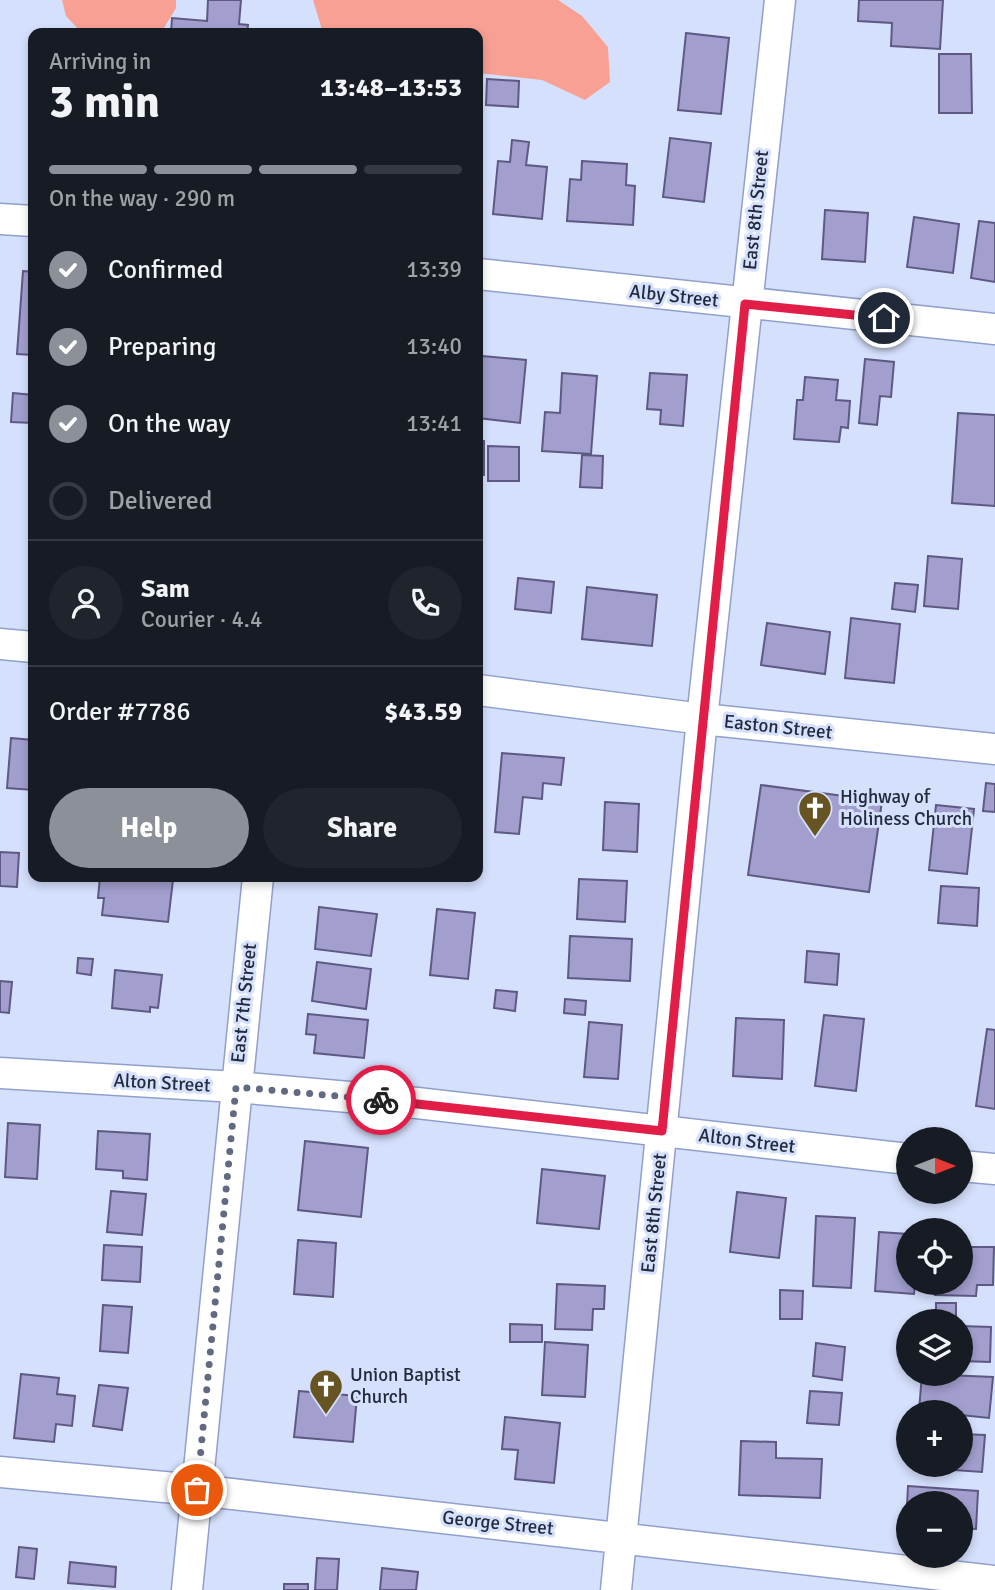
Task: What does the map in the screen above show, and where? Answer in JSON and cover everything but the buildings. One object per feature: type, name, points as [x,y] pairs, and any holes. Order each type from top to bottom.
[{"type":"street","name":"East 8th Street","points":[[616,1590],[702,719],[780,0]]},
{"type":"street","points":[[0,219],[28,222]]},
{"type":"street","name":"Alby Street","points":[[483,275],[995,329]]},
{"type":"street","points":[[0,643],[28,646]]},
{"type":"street","name":"Easton Street","points":[[483,691],[702,719],[995,749]]},
{"type":"street","name":"East 7th Street","points":[[187,1590],[257,882]]},
{"type":"street","name":"Alton Street","points":[[0,1073],[236,1087],[662,1131],[896,1159]]},
{"type":"street","points":[[973,1167],[995,1169]]},
{"type":"street","name":"George Street","points":[[0,1472],[197,1490],[995,1581]]},
{"type":"shaded area","points":[[62,0],[176,0],[176,8],[164,28],[77,28],[66,16]]},
{"type":"shaded area","points":[[313,0],[558,0],[582,16],[608,47],[610,82],[585,100],[542,80],[483,74],[483,28],[321,28]]},
{"type":"way so far","points":[[197,1490],[236,1087],[381,1100]]},
{"type":"place","name":"Highway of Holiness Church","points":[[815,838]]},
{"type":"place","name":"Union Baptist Church","points":[[326,1416]]},
{"type":"route","points":[[381,1100],[662,1131],[745,304],[884,318]]}]
